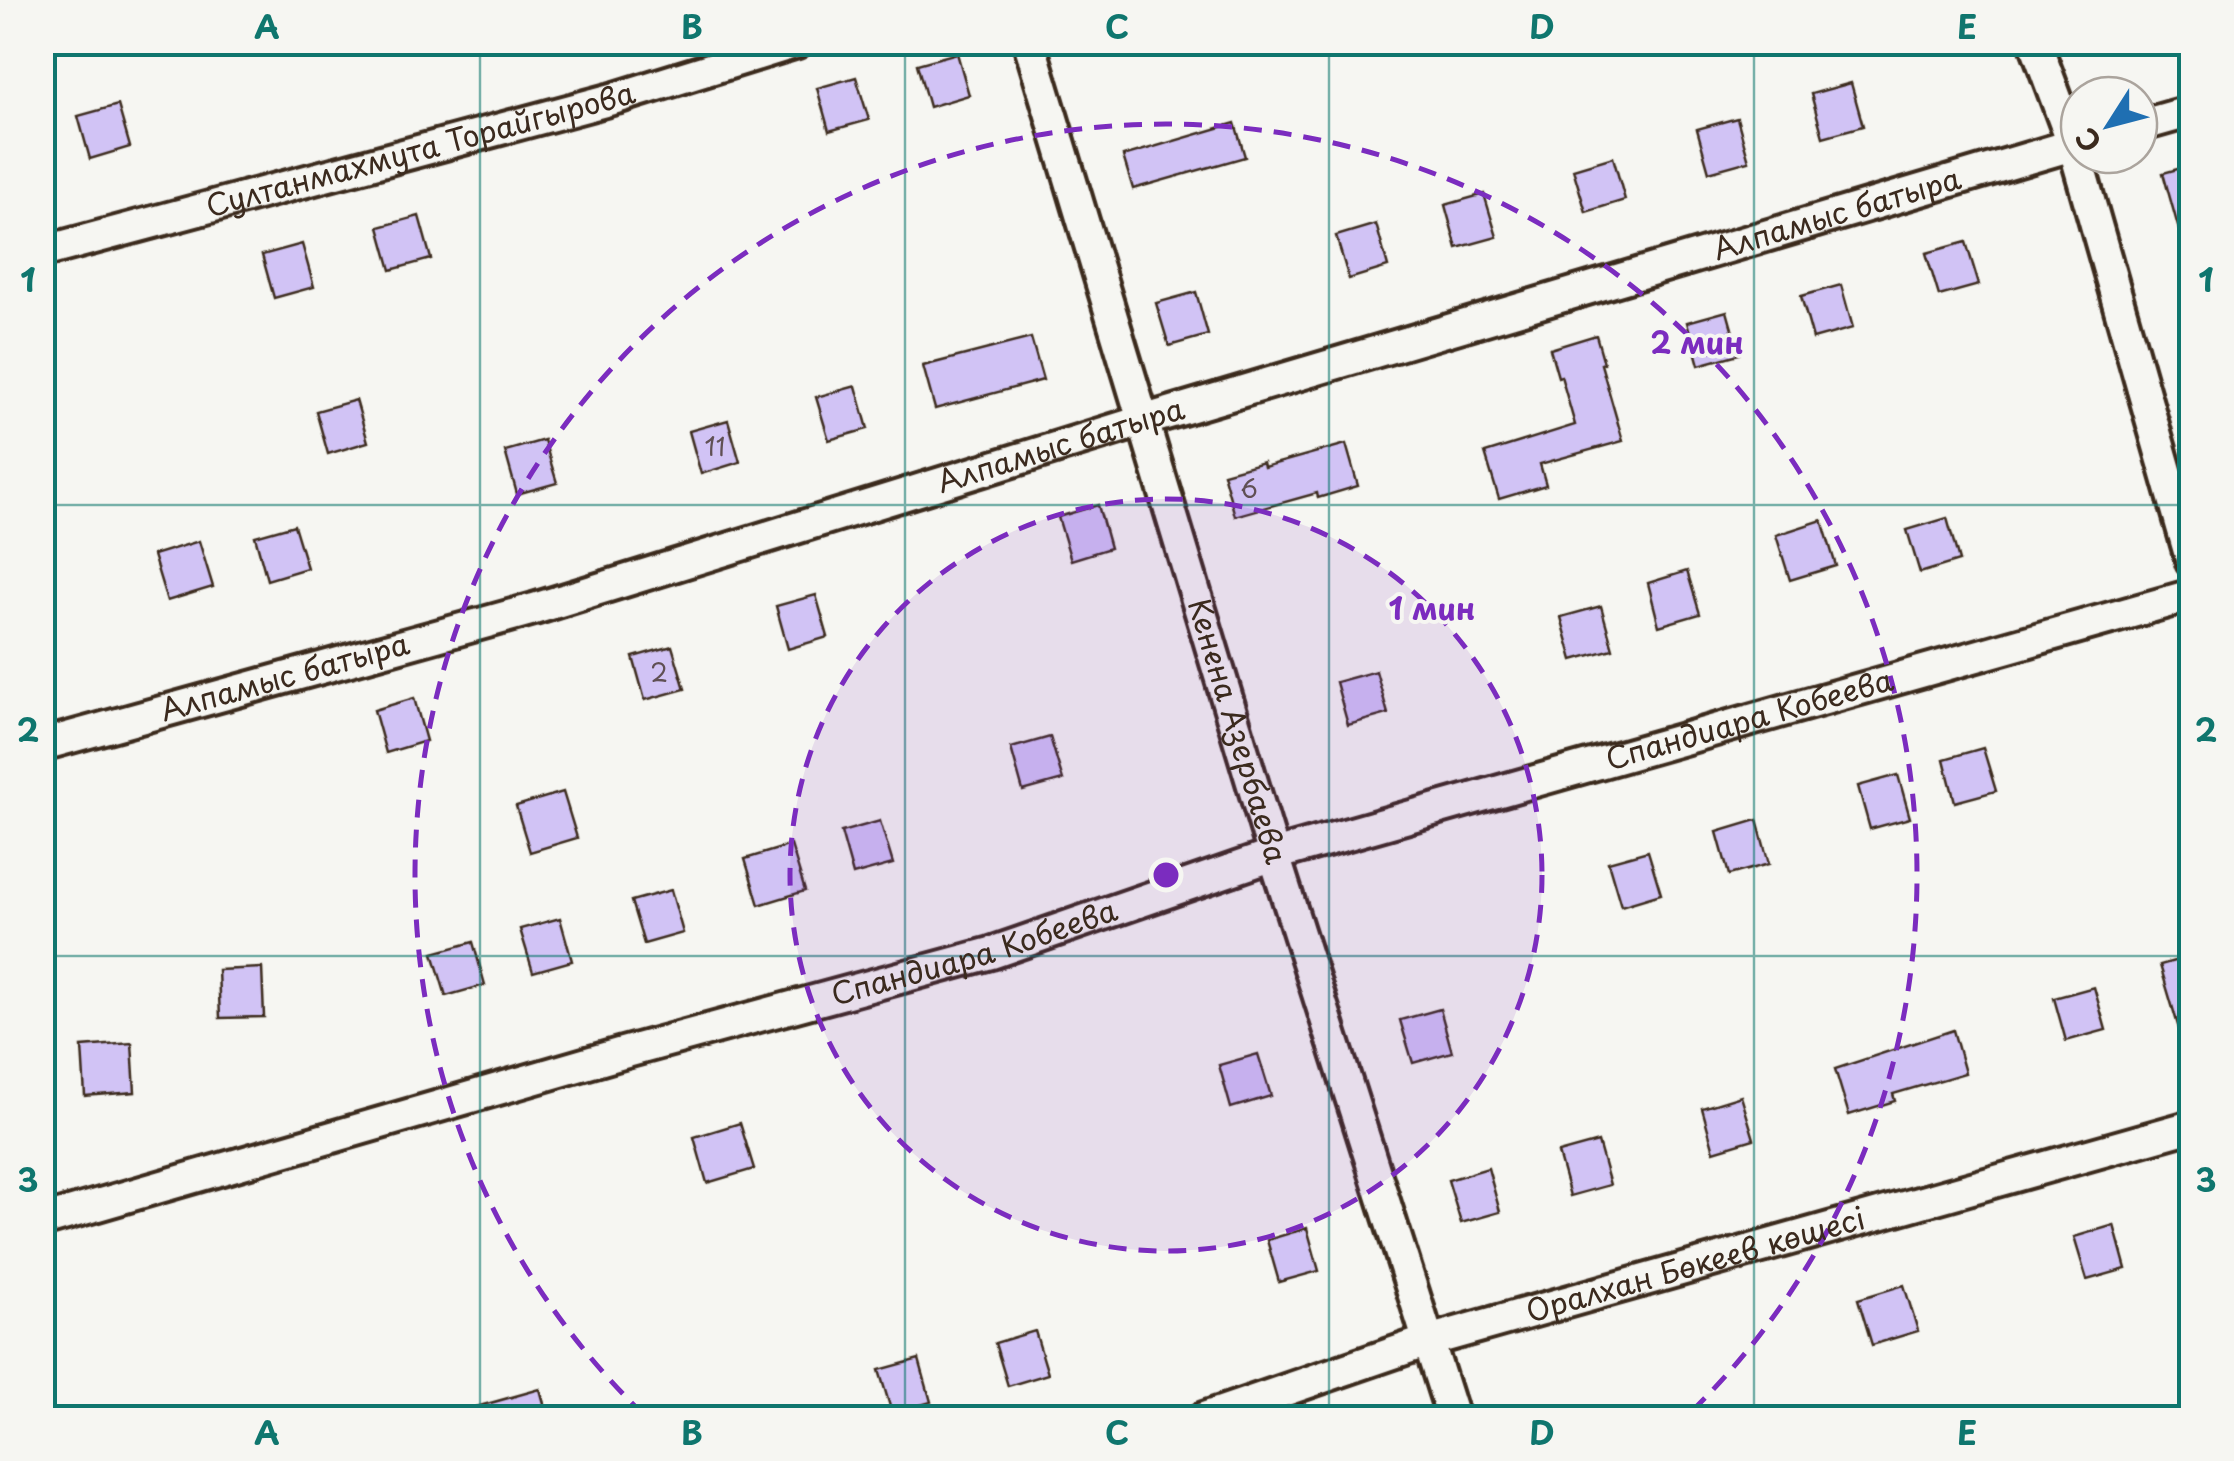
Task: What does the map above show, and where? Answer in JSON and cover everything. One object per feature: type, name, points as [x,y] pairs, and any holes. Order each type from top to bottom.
[{"type":"street","name":"Султанмахмута Торайгырова","points":[[42,252],[616,98],[798,42]]},
{"type":"street","name":"Кенена Азербаева","points":[[1029,42],[1274,855],[1453,1418]]},
{"type":"street","points":[[2035,42],[2059,101]]},
{"type":"street","points":[[2159,121],[2192,112]]},
{"type":"street","name":"Алпамыс батыра","points":[[42,745],[534,609],[1142,421],[2059,148]]},
{"type":"street","points":[[2085,175],[2192,562]]},
{"type":"street","name":"Спандиара Кобеева","points":[[42,1221],[619,1054],[991,952],[1274,855],[2192,595]]},
{"type":"street","name":"Оралхан Бөкеев көшесі","points":[[1204,1418],[1428,1341],[2192,1126]]},
{"type":"building","points":[[957,53],[969,95],[929,107],[917,64]]},
{"type":"building","points":[[856,77],[869,120],[829,131],[817,88]]},
{"type":"building","points":[[1851,83],[1863,126],[1823,137],[1811,94]]},
{"type":"building","points":[[118,105],[130,147],[90,159],[78,116]]},
{"type":"building","points":[[1737,118],[1749,161],[1709,172],[1697,129]]},
{"type":"building","points":[[1235,123],[1245,157],[1133,189],[1123,156]]},
{"type":"building","points":[[1613,157],[1625,200],[1586,212],[1573,169]]},
{"type":"building","points":[[2192,165],[2192,247],[2184,248],[2163,173]]},
{"type":"building","points":[[1484,194],[1497,237],[1457,248],[1445,205]]},
{"type":"building","points":[[419,216],[431,259],[391,270],[379,227]]},
{"type":"building","points":[[1376,224],[1388,267],[1349,279],[1336,236]]},
{"type":"building","points":[[1966,242],[1979,285],[1939,296],[1926,253]]},
{"type":"building","points":[[302,244],[314,287],[274,298],[262,255]]},
{"type":"building","points":[[1841,285],[1853,328],[1813,339],[1801,296]]},
{"type":"building","points":[[1196,292],[1208,335],[1169,346],[1156,303]]},
{"type":"building","points":[[1727,311],[1739,354],[1699,365],[1687,322]]},
{"type":"building","points":[[1596,335],[1623,441],[1540,464],[1546,485],[1499,499],[1485,453],[1575,425],[1550,349]]},
{"type":"building","points":[[1031,338],[1043,380],[935,409],[923,366]]},
{"type":"building","points":[[856,386],[868,429],[829,440],[816,397]]},
{"type":"building","points":[[356,400],[368,442],[328,454],[316,411]]},
{"type":"building","points":[[728,420],[740,462],[701,474],[689,431]]},
{"type":"building","points":[[544,440],[557,483],[517,494],[505,451]]},
{"type":"building","points":[[1346,444],[1358,486],[1235,516],[1223,473],[1263,462],[1264,467]]},
{"type":"building","points":[[1098,505],[1110,548],[1071,560],[1058,517]]},
{"type":"building","points":[[1947,518],[1959,561],[1920,573],[1907,530]]},
{"type":"building","points":[[1822,520],[1836,566],[1790,580],[1776,535]]},
{"type":"building","points":[[294,525],[307,568],[267,580],[255,536]]},
{"type":"building","points":[[199,541],[213,587],[167,601],[153,555]]},
{"type":"building","points":[[1687,571],[1700,614],[1659,626],[1648,583]]},
{"type":"building","points":[[816,595],[828,637],[788,649],[776,606]]},
{"type":"building","points":[[1601,606],[1613,649],[1573,660],[1561,617]]},
{"type":"building","points":[[672,646],[685,689],[645,700],[633,657]]},
{"type":"building","points":[[1376,671],[1388,714],[1348,725],[1336,682]]},
{"type":"building","points":[[414,698],[426,741],[386,753],[374,710]]},
{"type":"building","points":[[1050,737],[1063,780],[1023,791],[1011,748]]},
{"type":"building","points":[[1983,748],[1996,791],[1955,802],[1944,759]]},
{"type":"building","points":[[1898,775],[1910,818],[1870,829],[1858,786]]},
{"type":"building","points":[[563,792],[577,838],[530,852],[516,806]]},
{"type":"building","points":[[1757,820],[1769,864],[1729,875],[1717,832]]},
{"type":"building","points":[[880,821],[893,864],[853,875],[841,832]]},
{"type":"building","points":[[791,845],[805,891],[759,905],[745,859]]},
{"type":"building","points":[[1648,851],[1661,894],[1621,906],[1608,862]]},
{"type":"building","points":[[671,890],[683,933],[644,944],[631,901]]},
{"type":"building","points":[[560,918],[572,961],[533,972],[520,929]]},
{"type":"building","points":[[473,942],[485,985],[446,996],[433,953]]},
{"type":"building","points":[[2192,956],[2192,1048],[2185,1049],[2160,965]]},
{"type":"building","points":[[262,968],[264,1017],[220,1018],[218,970]]},
{"type":"building","points":[[2094,987],[2106,1030],[2066,1041],[2054,998]]},
{"type":"building","points":[[1440,1009],[1452,1052],[1413,1063],[1400,1020]]},
{"type":"building","points":[[1953,1030],[1965,1073],[1893,1094],[1895,1101],[1849,1115],[1835,1069]]},
{"type":"building","points":[[132,1043],[135,1092],[85,1096],[82,1047]]},
{"type":"building","points":[[1258,1054],[1271,1096],[1231,1108],[1219,1065]]},
{"type":"building","points":[[1741,1096],[1754,1139],[1714,1151],[1702,1108]]},
{"type":"building","points":[[740,1123],[754,1169],[707,1183],[694,1137]]},
{"type":"building","points":[[1598,1142],[1610,1185],[1570,1196],[1558,1153]]},
{"type":"building","points":[[1488,1168],[1500,1212],[1461,1223],[1448,1180]]},
{"type":"building","points":[[2114,1225],[2126,1269],[2087,1280],[2074,1237]]},
{"type":"building","points":[[1307,1228],[1319,1271],[1279,1282],[1267,1240]]},
{"type":"building","points":[[1904,1285],[1918,1331],[1872,1345],[1858,1299]]},
{"type":"building","points":[[1035,1331],[1048,1374],[1008,1386],[995,1343]]},
{"type":"building","points":[[919,1359],[931,1402],[892,1413],[879,1370]]},
{"type":"building","points":[[540,1389],[548,1418],[463,1418],[462,1411]]}]
